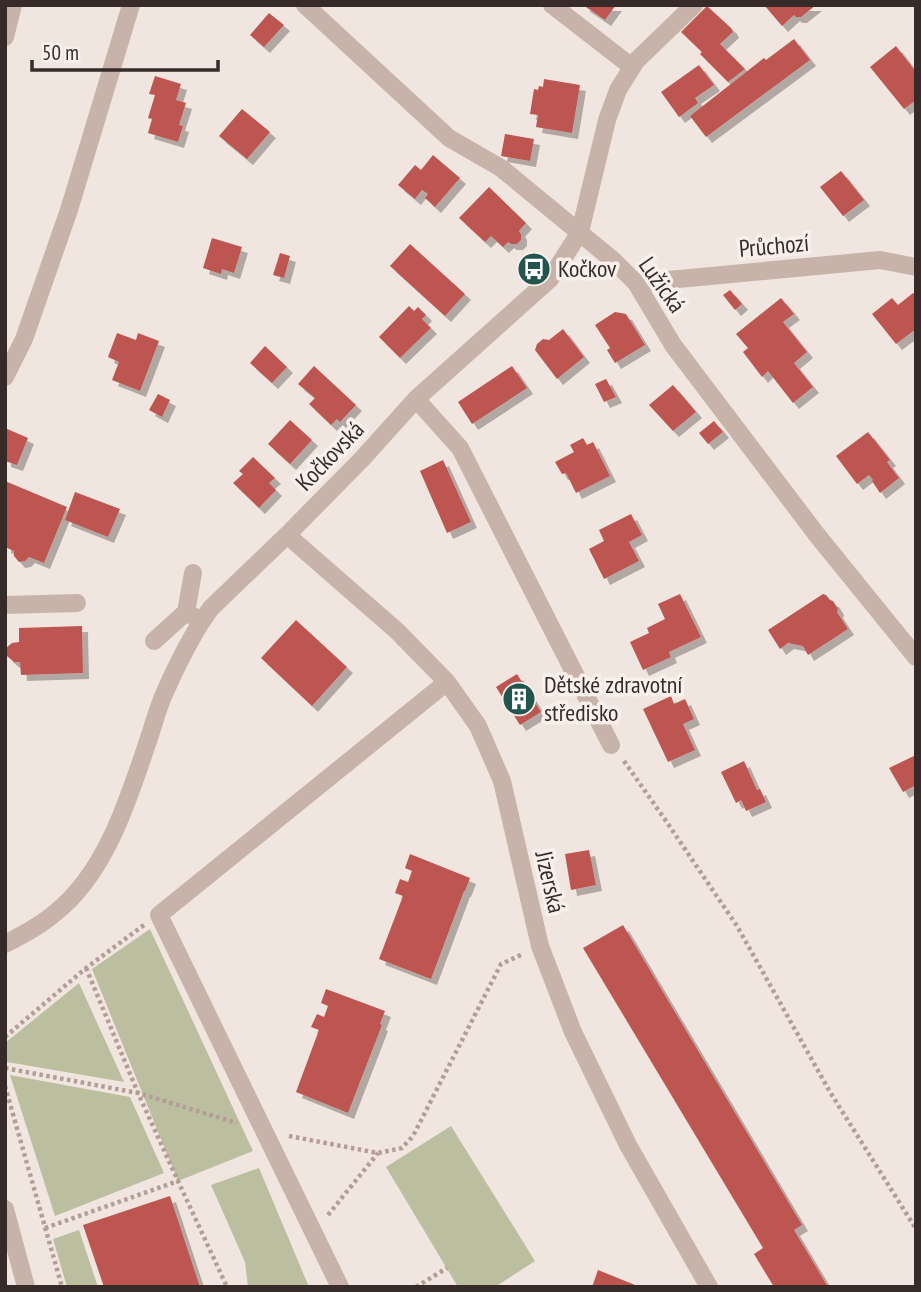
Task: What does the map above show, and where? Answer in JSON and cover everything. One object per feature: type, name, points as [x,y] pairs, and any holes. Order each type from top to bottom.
[{"type":"street","points":[[5,37],[13,5]]},
{"type":"street","points":[[5,377],[24,339],[69,210],[131,5]]},
{"type":"street","name":"Lužická","points":[[305,5],[449,138],[501,168],[580,232],[636,283],[673,345],[817,535],[916,657]]},
{"type":"street","points":[[552,5],[632,66]]},
{"type":"street","name":"Kočkovská","points":[[5,944],[56,913],[80,887],[101,858],[119,822],[193,617],[211,608],[287,536],[416,399],[550,279],[580,232],[607,120],[618,90],[636,61],[694,5]]},
{"type":"street","name":"Průchozí","points":[[636,283],[880,260],[916,267]]},
{"type":"street","points":[[416,399],[460,448],[611,745]]},
{"type":"street","name":"Jizerská","points":[[287,536],[397,631],[447,682],[478,726],[502,781],[540,946],[573,1031],[628,1145],[709,1287]]},
{"type":"street","points":[[153,640],[193,617],[193,573]]},
{"type":"street","points":[[5,605],[77,603]]},
{"type":"street","points":[[340,1287],[159,915],[447,682]]},
{"type":"street","points":[[5,1209],[26,1287]]},
{"type":"path","points":[[611,745],[737,926],[830,1092],[916,1229]]},
{"type":"path","points":[[5,1037],[86,968],[159,915]]},
{"type":"path","points":[[5,1068],[138,1093],[265,1131],[378,1153],[402,1148],[413,1136],[502,964],[540,946]]},
{"type":"path","points":[[86,968],[138,1093],[227,1287]]},
{"type":"path","points":[[5,1086],[62,1287]]},
{"type":"path","points":[[314,1234],[378,1153]]},
{"type":"path","points":[[45,1228],[178,1181]]},
{"type":"path","points":[[416,1287],[447,1268]]},
{"type":"green space","points":[[150,929],[253,1151],[178,1181],[92,969]]},
{"type":"green space","points":[[79,983],[124,1082],[7,1062],[5,1043]]},
{"type":"green space","points":[[10,1075],[130,1097],[164,1173],[55,1216]]},
{"type":"green space","points":[[451,1126],[535,1261],[495,1287],[458,1287],[386,1167]]},
{"type":"green space","points":[[259,1168],[309,1287],[248,1287],[245,1262],[211,1185]]},
{"type":"green space","points":[[79,1230],[98,1287],[67,1287],[53,1239]]},
{"type":"building","points":[[583,5],[616,5],[605,20]]},
{"type":"building","points":[[766,5],[816,5],[801,17],[794,15],[782,26]]},
{"type":"building","points":[[707,6],[731,28],[733,32],[720,44],[745,69],[728,82],[681,32]]},
{"type":"building","points":[[269,13],[284,25],[264,47],[250,35]]},
{"type":"building","points":[[794,39],[810,60],[706,137],[690,116],[764,58],[766,60]]},
{"type":"building","points":[[896,46],[916,72],[916,100],[904,109],[870,67]]},
{"type":"building","points":[[699,65],[714,85],[695,98],[698,103],[679,117],[661,92]]},
{"type":"building","points":[[155,76],[181,84],[176,100],[186,103],[179,125],[183,126],[178,142],[148,133],[152,119],[148,118],[155,95],[149,94]]},
{"type":"building","points":[[544,79],[580,85],[572,133],[536,127],[538,115],[530,114],[534,89],[543,87]]},
{"type":"building","points":[[242,109],[270,132],[247,159],[219,136]]},
{"type":"building","points":[[505,134],[534,139],[530,161],[501,156]]},
{"type":"building","points":[[433,155],[460,178],[435,207],[425,198],[428,194],[422,190],[415,199],[398,185],[415,165],[421,170]]},
{"type":"building","points":[[841,171],[864,200],[843,216],[820,187]]},
{"type":"building","points":[[489,187],[526,223],[519,231],[521,240],[517,244],[508,242],[503,247],[491,236],[485,242],[459,218]]},
{"type":"building","points":[[212,238],[242,247],[234,273],[222,269],[221,274],[203,268]]},
{"type":"building","points":[[410,244],[465,294],[445,316],[390,266]]},
{"type":"building","points":[[280,253],[290,256],[284,278],[273,275]]},
{"type":"building","points":[[730,290],[742,304],[735,310],[723,295]]},
{"type":"building","points":[[913,293],[916,296],[916,329],[896,344],[872,314],[892,298],[898,305]]},
{"type":"building","points":[[781,298],[794,314],[783,322],[807,352],[794,363],[813,387],[793,403],[768,371],[762,377],[743,352],[748,348],[736,334]]},
{"type":"building","points":[[409,306],[414,311],[418,307],[426,315],[422,319],[431,328],[400,358],[379,337]]},
{"type":"building","points":[[615,312],[626,314],[645,345],[615,363],[607,350],[610,348],[595,325]]},
{"type":"building","points":[[563,329],[584,357],[557,379],[535,350],[543,339],[549,340]]},
{"type":"building","points":[[117,333],[136,340],[138,333],[159,341],[140,391],[112,380],[119,362],[108,357]]},
{"type":"building","points":[[265,346],[287,367],[272,383],[250,363]]},
{"type":"building","points":[[314,366],[356,405],[340,422],[337,419],[331,425],[309,404],[315,398],[298,384]]},
{"type":"building","points":[[512,366],[527,388],[472,424],[458,402]]},
{"type":"building","points":[[606,379],[616,397],[604,402],[595,384]]},
{"type":"building","points":[[673,385],[696,412],[673,431],[649,405]]},
{"type":"building","points":[[158,394],[170,400],[162,417],[149,410]]},
{"type":"building","points":[[290,420],[312,440],[290,464],[268,444]]},
{"type":"building","points":[[714,421],[723,432],[708,444],[699,433]]},
{"type":"building","points":[[5,428],[28,438],[17,465],[5,461]]},
{"type":"building","points":[[868,432],[890,460],[887,462],[899,478],[880,493],[869,475],[857,484],[836,456]]},
{"type":"building","points":[[583,438],[587,445],[593,442],[610,476],[576,493],[566,473],[562,474],[555,462],[574,452],[570,445]]},
{"type":"building","points":[[253,457],[275,478],[269,483],[276,490],[259,508],[233,483],[243,474],[239,471]]},
{"type":"building","points":[[443,460],[471,522],[447,533],[420,471]]},
{"type":"building","points":[[5,481],[67,507],[44,563],[29,557],[19,562],[14,551],[5,547]]},
{"type":"building","points":[[75,492],[120,509],[108,537],[65,520]]},
{"type":"building","points":[[631,514],[642,535],[629,542],[639,561],[604,579],[589,549],[604,541],[599,530]]},
{"type":"building","points":[[680,594],[701,637],[669,652],[671,657],[643,670],[630,642],[649,633],[647,628],[665,619],[658,604]]},
{"type":"building","points":[[823,594],[833,601],[848,629],[808,655],[803,646],[788,643],[780,649],[768,630]]},
{"type":"building","points":[[296,620],[347,667],[312,706],[261,658]]},
{"type":"building","points":[[82,626],[83,673],[21,675],[20,662],[14,662],[7,656],[6,648],[19,642],[19,628]]},
{"type":"building","name":"Dětské zdravotní středisko","points":[[517,674],[541,712],[520,725],[496,687]]},
{"type":"building","points":[[671,696],[674,704],[685,699],[694,719],[683,724],[695,750],[668,762],[643,709]]},
{"type":"building","points":[[916,755],[916,785],[903,792],[889,768]]},
{"type":"building","points":[[744,761],[757,790],[760,789],[766,802],[746,811],[741,800],[736,803],[721,772]]},
{"type":"building","points":[[589,850],[596,885],[571,890],[565,854]]},
{"type":"building","points":[[410,854],[470,878],[431,979],[379,959],[403,896],[395,893],[400,879],[408,882],[412,871],[405,868]]},
{"type":"building","points":[[623,925],[802,1225],[794,1230],[828,1287],[774,1287],[754,1254],[763,1248],[583,948]]},
{"type":"building","points":[[326,989],[385,1011],[348,1113],[296,1092],[319,1030],[311,1027],[317,1014],[324,1017],[328,1006],[321,1003]]},
{"type":"building","points":[[170,1196],[200,1287],[104,1287],[83,1225]]},
{"type":"building","points":[[598,1270],[640,1287],[592,1287]]},
{"type":"place","name":"Kočkov","points":[[534,269]]},
{"type":"place","name":"Dětské zdravotní středisko","points":[[519,699]]}]
